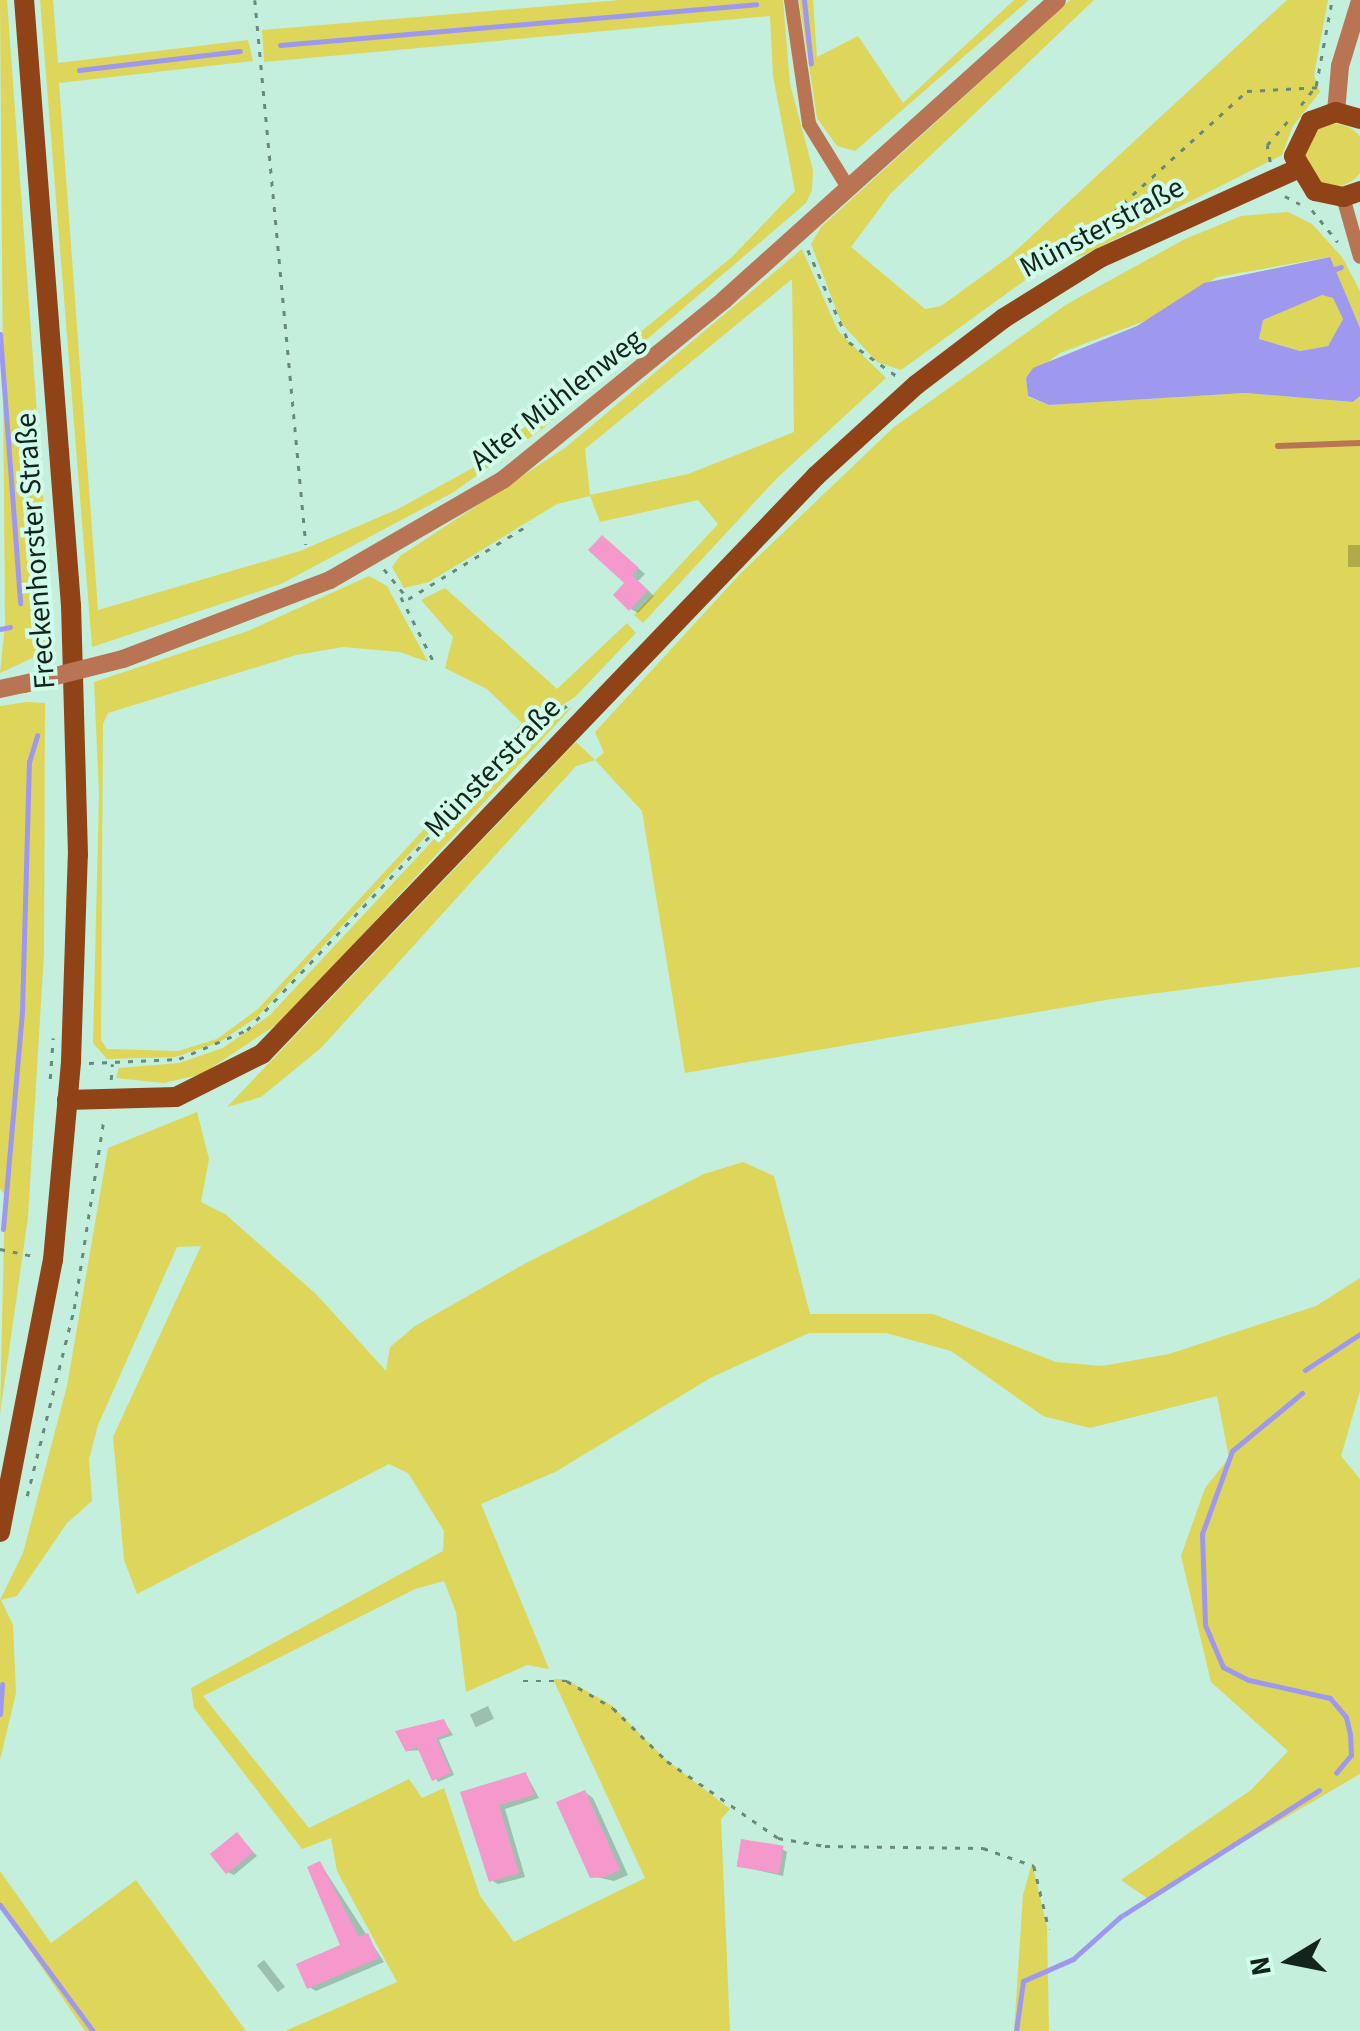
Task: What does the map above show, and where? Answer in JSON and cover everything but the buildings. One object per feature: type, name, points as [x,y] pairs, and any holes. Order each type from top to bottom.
[{"type":"main road","name":"Freckenhorster Straße","points":[[24,0],[74,648],[78,855],[68,1100]]},
{"type":"main road","points":[[1352,194],[1314,192],[1297,169],[1302,130],[1336,112],[1360,119]]},
{"type":"main road","name":"Münsterstraße","points":[[68,1100],[176,1098],[262,1054],[816,476],[916,384],[1004,318],[1100,258],[1297,169]]},
{"type":"main road","points":[[0,1532],[53,1260],[68,1100]]},
{"type":"street","points":[[791,0],[805,111],[826,158],[849,189]]},
{"type":"street","name":"Alter Mühlenweg","points":[[0,689],[123,659],[245,617],[378,556],[456,512],[552,444],[798,235],[1057,0]]},
{"type":"street","points":[[1336,112],[1340,66],[1360,1]]},
{"type":"street","points":[[1352,194],[1360,257]]},
{"type":"lane","points":[[1278,446],[1360,444]]},
{"type":"path","points":[[255,0],[306,545]]},
{"type":"path","points":[[1055,264],[1247,91],[1316,86],[1332,0]]},
{"type":"path","points":[[798,235],[849,342],[898,378]]},
{"type":"path","points":[[885,390],[913,366]]},
{"type":"path","points":[[400,596],[426,592],[530,524]]},
{"type":"path","points":[[378,556],[434,662]]},
{"type":"path","points":[[47,1060],[112,1064],[179,1060],[247,1030],[530,730],[581,696]]},
{"type":"path","points":[[24,1508],[74,1309],[112,1064]]},
{"type":"path","points":[[0,1249],[53,1260]]},
{"type":"path","points":[[523,1680],[567,1681],[613,1708],[668,1761],[778,1838],[825,1846],[983,1848],[1034,1866],[1049,1930]]},
{"type":"shaded area","points":[[0,0],[7,0],[54,648],[0,673],[5,624]]},
{"type":"shaded area","points":[[40,0],[53,0],[58,63],[248,40],[253,61],[59,83],[98,610],[300,551],[398,509],[478,465],[732,257],[795,191],[773,76],[770,16],[264,62],[262,30],[620,0],[783,0],[790,84],[813,170],[812,190],[806,203],[541,430],[452,493],[281,584],[92,647]]},
{"type":"shaded area","points":[[799,0],[813,0],[817,57],[858,36],[903,103],[1014,0],[1029,0],[855,151],[837,146],[817,118]]},
{"type":"shaded area","points":[[1070,0],[1094,0],[891,193],[851,247],[925,309],[941,306],[1010,256],[1287,0],[1328,0],[1314,75],[1320,92],[1293,126],[1282,155],[1082,256],[1053,260],[901,370],[877,362],[842,324],[811,244],[821,227]]},
{"type":"shaded area","points":[[1335,124],[1357,133],[1366,155],[1357,177],[1335,186],[1313,177],[1304,155],[1313,133]]},
{"type":"shaded area","points":[[1288,212],[1312,224],[1342,257],[1360,291],[1360,328],[1329,257],[1217,277],[1158,316],[1060,353],[1026,378],[1028,397],[1049,405],[1245,393],[1353,402],[1360,396],[1360,967],[1112,999],[685,1073],[642,811],[595,760],[604,753],[595,732],[741,573],[894,427],[1067,304],[1185,239],[1241,216]]},
{"type":"shaded area","points":[[802,249],[838,331],[886,378],[776,479],[643,623],[634,615],[718,524],[698,500],[600,522],[590,496],[557,504],[429,582],[404,588],[392,567],[400,556],[565,448]],"holes":[[[792,279],[794,432],[688,474],[590,495],[585,449]]]},
{"type":"shaded area","points":[[1330,257],[1360,328],[1360,396],[1353,402],[1245,393],[1049,405],[1028,396],[1026,378],[1033,368],[1137,326],[1204,283]],"holes":[[[1322,295],[1333,298],[1343,319],[1328,346],[1300,351],[1259,339],[1263,320]]]},
{"type":"shaded area","points":[[1322,294],[1333,298],[1343,319],[1328,346],[1300,351],[1259,339],[1263,320]]},
{"type":"shaded area","points":[[369,576],[387,586],[428,662],[400,652],[343,647],[296,655],[108,713],[103,724],[101,1040],[107,1049],[178,1051],[217,1039],[258,1009],[522,723],[487,689],[445,668],[453,637],[421,600],[445,588],[557,689],[627,623],[636,633],[575,697],[526,729],[257,1017],[218,1043],[175,1057],[107,1059],[93,1043],[99,794],[94,682],[248,631]]},
{"type":"shaded area","points":[[45,703],[44,953],[28,1217],[0,1414],[5,1195],[0,1188],[0,706]]},
{"type":"shaded area","points":[[573,706],[285,1019],[202,1074],[164,1083],[116,1078],[119,1068],[179,1063],[223,1048],[270,1015],[519,748]]},
{"type":"shaded area","points":[[576,742],[595,760],[576,766],[321,1048],[261,1097],[227,1107]]},
{"type":"shaded area","points":[[197,1112],[209,1159],[201,1202],[225,1214],[316,1294],[386,1371],[390,1347],[415,1326],[526,1263],[704,1174],[743,1162],[774,1176],[810,1314],[933,1314],[1056,1362],[1102,1366],[1169,1354],[1316,1306],[1360,1278],[1360,1391],[1341,1456],[1360,1479],[1360,1774],[1147,1898],[1121,1880],[1251,1790],[1288,1751],[1211,1682],[1181,1556],[1205,1488],[1229,1458],[1217,1396],[1090,1428],[1043,1416],[951,1351],[886,1333],[809,1333],[712,1377],[555,1472],[481,1504],[549,1669],[527,1665],[466,1692],[456,1612],[444,1581],[415,1589],[203,1696],[309,1828],[409,1779],[422,1798],[444,1788],[480,1896],[514,1942],[645,1878],[553,1679],[565,1679],[611,1705],[665,1759],[730,1809],[721,1819],[730,2031],[285,2031],[397,1982],[337,1871],[331,1838],[302,1849],[194,1708],[191,1688],[443,1551],[444,1531],[408,1473],[389,1464],[137,1594],[124,1560],[113,1437],[201,1246],[177,1247],[98,1425],[89,1459],[92,1501],[67,1523],[17,1596],[1,1600],[13,1625],[16,1693],[0,1760],[0,1600],[23,1553],[67,1386],[108,1148]]},
{"type":"shaded area","points":[[1032,1863],[1047,1927],[1049,2031],[1014,2031],[1023,1895]]},
{"type":"shaded area","points":[[0,1871],[51,1943],[136,1880],[246,2031],[85,2031],[0,1906]]},
{"type":"waterway","points":[[804,0],[811,64]]},
{"type":"waterway","points":[[280,45],[756,4]]},
{"type":"waterway","points":[[79,70],[240,51]]},
{"type":"waterway","points":[[1335,269],[1341,267]]},
{"type":"waterway","points":[[0,334],[20,603]]},
{"type":"waterway","points":[[0,629],[10,627]]},
{"type":"waterway","points":[[3,1229],[22,1011],[29,762],[37,735]]},
{"type":"waterway","points":[[1305,1370],[1360,1334]]},
{"type":"waterway","points":[[1302,1393],[1232,1451],[1202,1534],[1205,1625],[1223,1667],[1249,1680],[1330,1698],[1346,1717],[1350,1735],[1351,1755],[1336,1773]]},
{"type":"waterway","points":[[0,1714],[2,1684]]},
{"type":"waterway","points":[[1016,2031],[1023,1981],[1073,1959],[1120,1917],[1319,1790]]},
{"type":"waterway","points":[[0,1905],[93,2031]]}]
